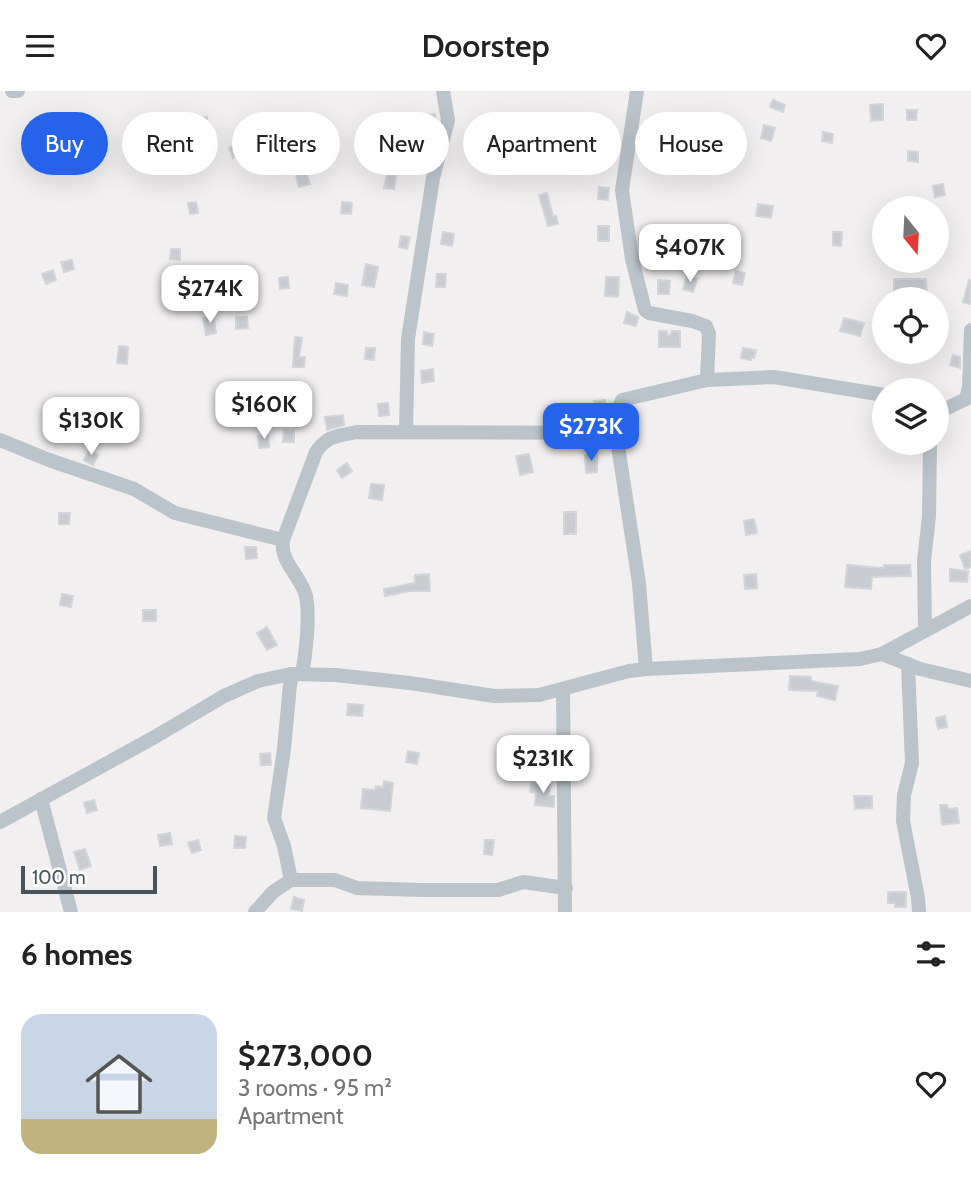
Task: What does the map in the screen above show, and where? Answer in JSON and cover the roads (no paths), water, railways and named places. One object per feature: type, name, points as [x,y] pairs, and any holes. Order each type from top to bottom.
[{"type":"street","points":[[406,432],[408,339],[433,178],[448,120],[443,91]]},
{"type":"street","points":[[637,91],[622,183],[632,260],[645,310],[706,326],[709,334],[707,380]]},
{"type":"street","points":[[949,408],[964,402],[968,394],[971,330]]},
{"type":"street","points":[[646,669],[639,583],[616,433],[618,407],[622,400],[707,380],[774,377],[872,393]]},
{"type":"street","points":[[949,406],[953,407]]},
{"type":"street","points":[[291,880],[284,846],[274,818],[296,674],[306,635],[306,596],[284,555],[284,540],[316,452],[323,442],[335,436],[357,432],[616,433]]},
{"type":"street","points":[[0,440],[134,489],[176,513],[284,540]]},
{"type":"street","points":[[925,630],[924,561],[929,516],[930,455]]},
{"type":"street","points":[[0,822],[224,696],[258,681],[296,674],[410,683],[494,696],[539,695],[629,671],[834,662],[882,654],[971,606]]},
{"type":"street","points":[[882,654],[971,681]]},
{"type":"street","points":[[908,664],[912,763],[904,795],[903,821],[919,912]]},
{"type":"street","points":[[563,689],[565,912]]},
{"type":"street","points":[[41,799],[71,912]]},
{"type":"street","points":[[255,912],[273,892],[291,880],[335,880],[357,888],[421,890],[498,890],[523,882],[566,888]]}]
